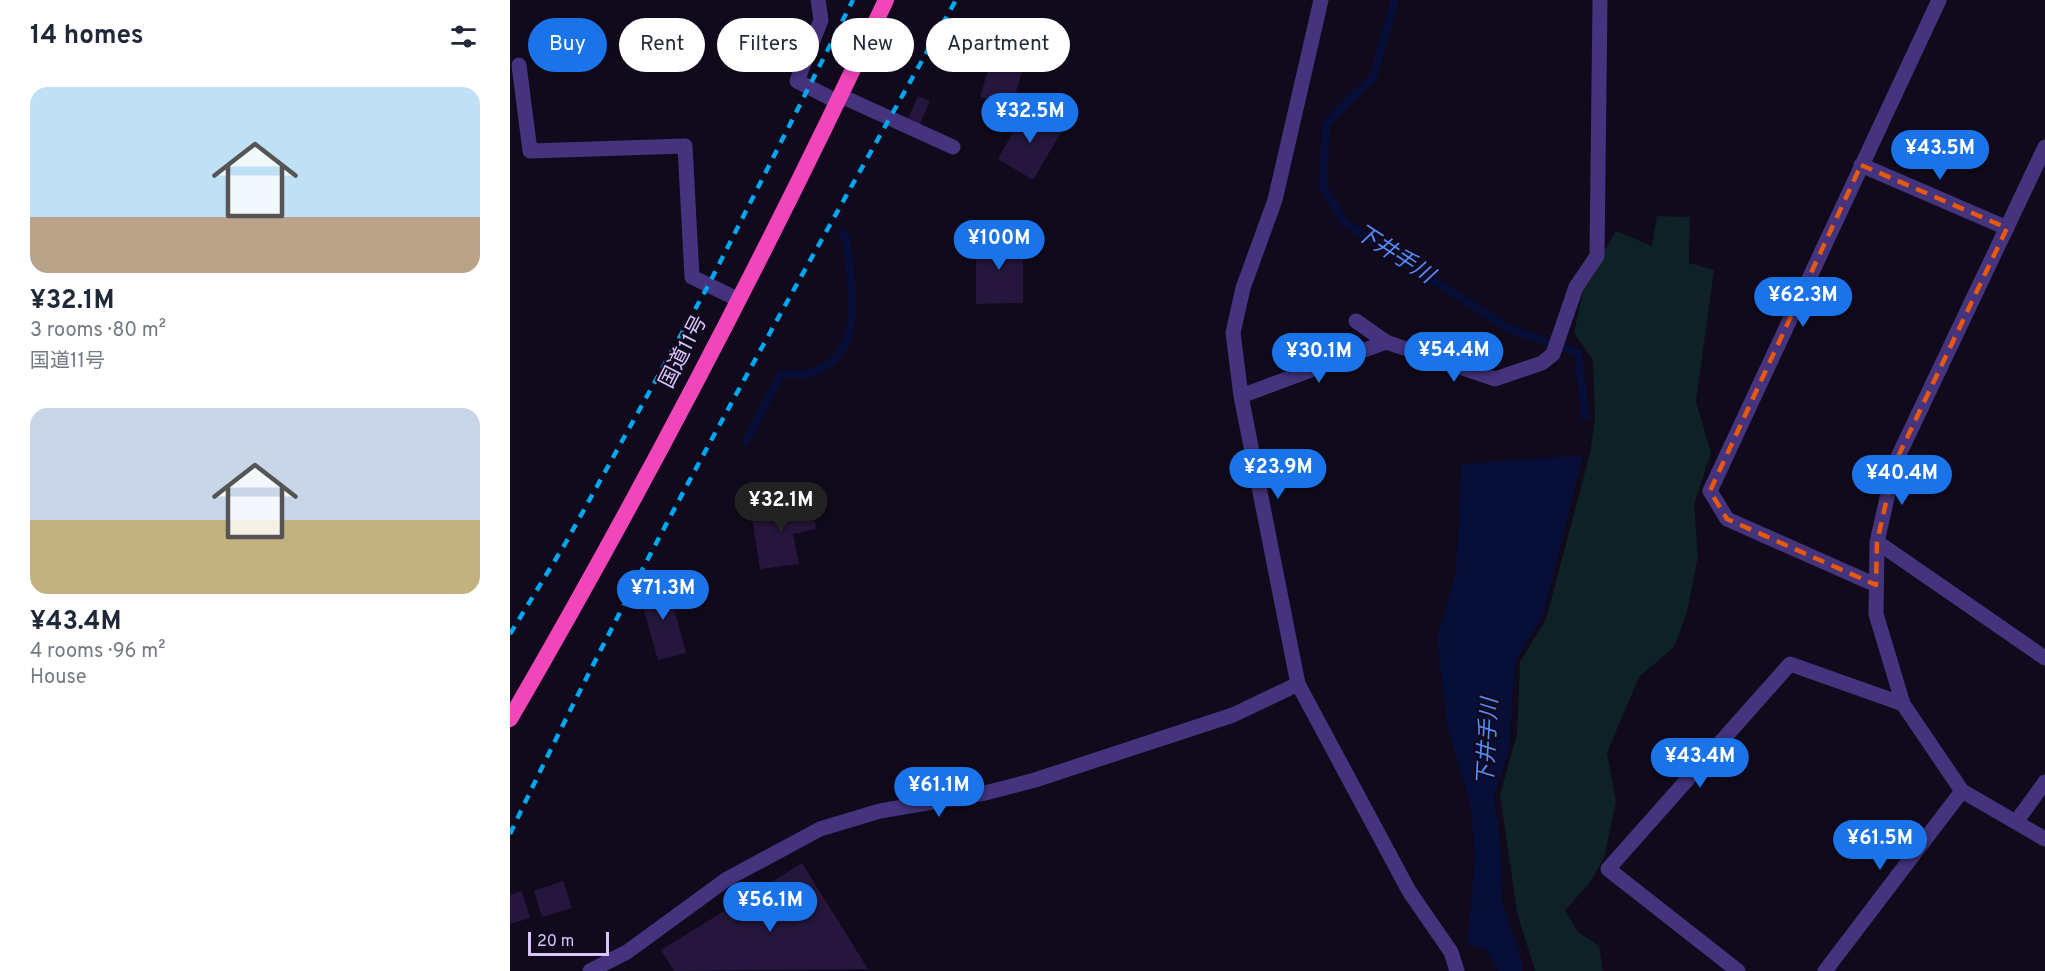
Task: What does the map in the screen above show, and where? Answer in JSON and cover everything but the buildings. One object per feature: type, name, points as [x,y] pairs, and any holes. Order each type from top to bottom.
[{"type":"highway","name":"国道11号","points":[[510,719],[598,568],[839,99],[886,0]]},
{"type":"street","points":[[818,0],[821,20],[797,81],[953,147]]},
{"type":"street","points":[[1321,0],[1275,200],[1243,288],[1233,333],[1240,396],[1298,684],[1408,891],[1451,952],[1457,971]]},
{"type":"street","points":[[1356,321],[1386,342],[1495,379],[1542,363],[1553,354],[1576,287],[1597,256],[1600,0]]},
{"type":"street","points":[[1876,585],[1727,519],[1710,491],[1860,165],[1939,0]]},
{"type":"street","points":[[519,65],[530,151],[685,146],[692,278],[737,300]]},
{"type":"street","points":[[2045,147],[1895,463],[1877,542],[1876,585],[1876,614],[1903,704],[1962,790],[2045,839]]},
{"type":"street","points":[[1860,165],[2007,228]]},
{"type":"street","points":[[1240,396],[1386,342]]},
{"type":"street","points":[[1877,542],[2045,658]]},
{"type":"street","points":[[1738,971],[1608,869],[1790,664],[1903,704]]},
{"type":"street","points":[[590,971],[627,952],[727,879],[819,829],[879,811],[985,793],[1035,780],[1233,715],[1298,684]]},
{"type":"street","points":[[2016,822],[2045,782]]},
{"type":"street","points":[[1825,971],[1962,790]]},
{"type":"highlighted area","points":[[1861,165],[2007,228],[1895,463],[1877,542],[1876,585],[1727,519],[1710,491]]},
{"type":"green space","points":[[1657,216],[1690,217],[1689,263],[1714,270],[1696,401],[1711,453],[1694,504],[1698,556],[1687,612],[1674,647],[1639,677],[1607,753],[1616,802],[1604,858],[1589,884],[1565,910],[1578,932],[1599,946],[1603,971],[1535,971],[1517,912],[1500,795],[1517,734],[1520,662],[1546,619],[1590,453],[1595,419],[1593,360],[1574,333],[1584,286],[1616,231],[1652,246]]},
{"type":"water","points":[[1583,455],[1543,615],[1515,662],[1509,749],[1494,796],[1501,854],[1502,902],[1523,964],[1522,971],[1498,971],[1486,950],[1467,944],[1475,860],[1471,807],[1448,729],[1437,639],[1456,571],[1462,464]]},
{"type":"waterway","name":"下井手川","points":[[1395,0],[1373,78],[1326,125],[1323,187],[1345,223],[1508,328],[1578,353],[1585,416]]},
{"type":"waterway","points":[[746,441],[781,374],[813,372],[831,363],[842,349],[849,333],[852,314],[846,238],[842,233]]},
{"type":"railway","points":[[510,634],[565,544],[708,286],[853,0]]},
{"type":"railway","points":[[510,834],[670,517],[956,0]]}]
